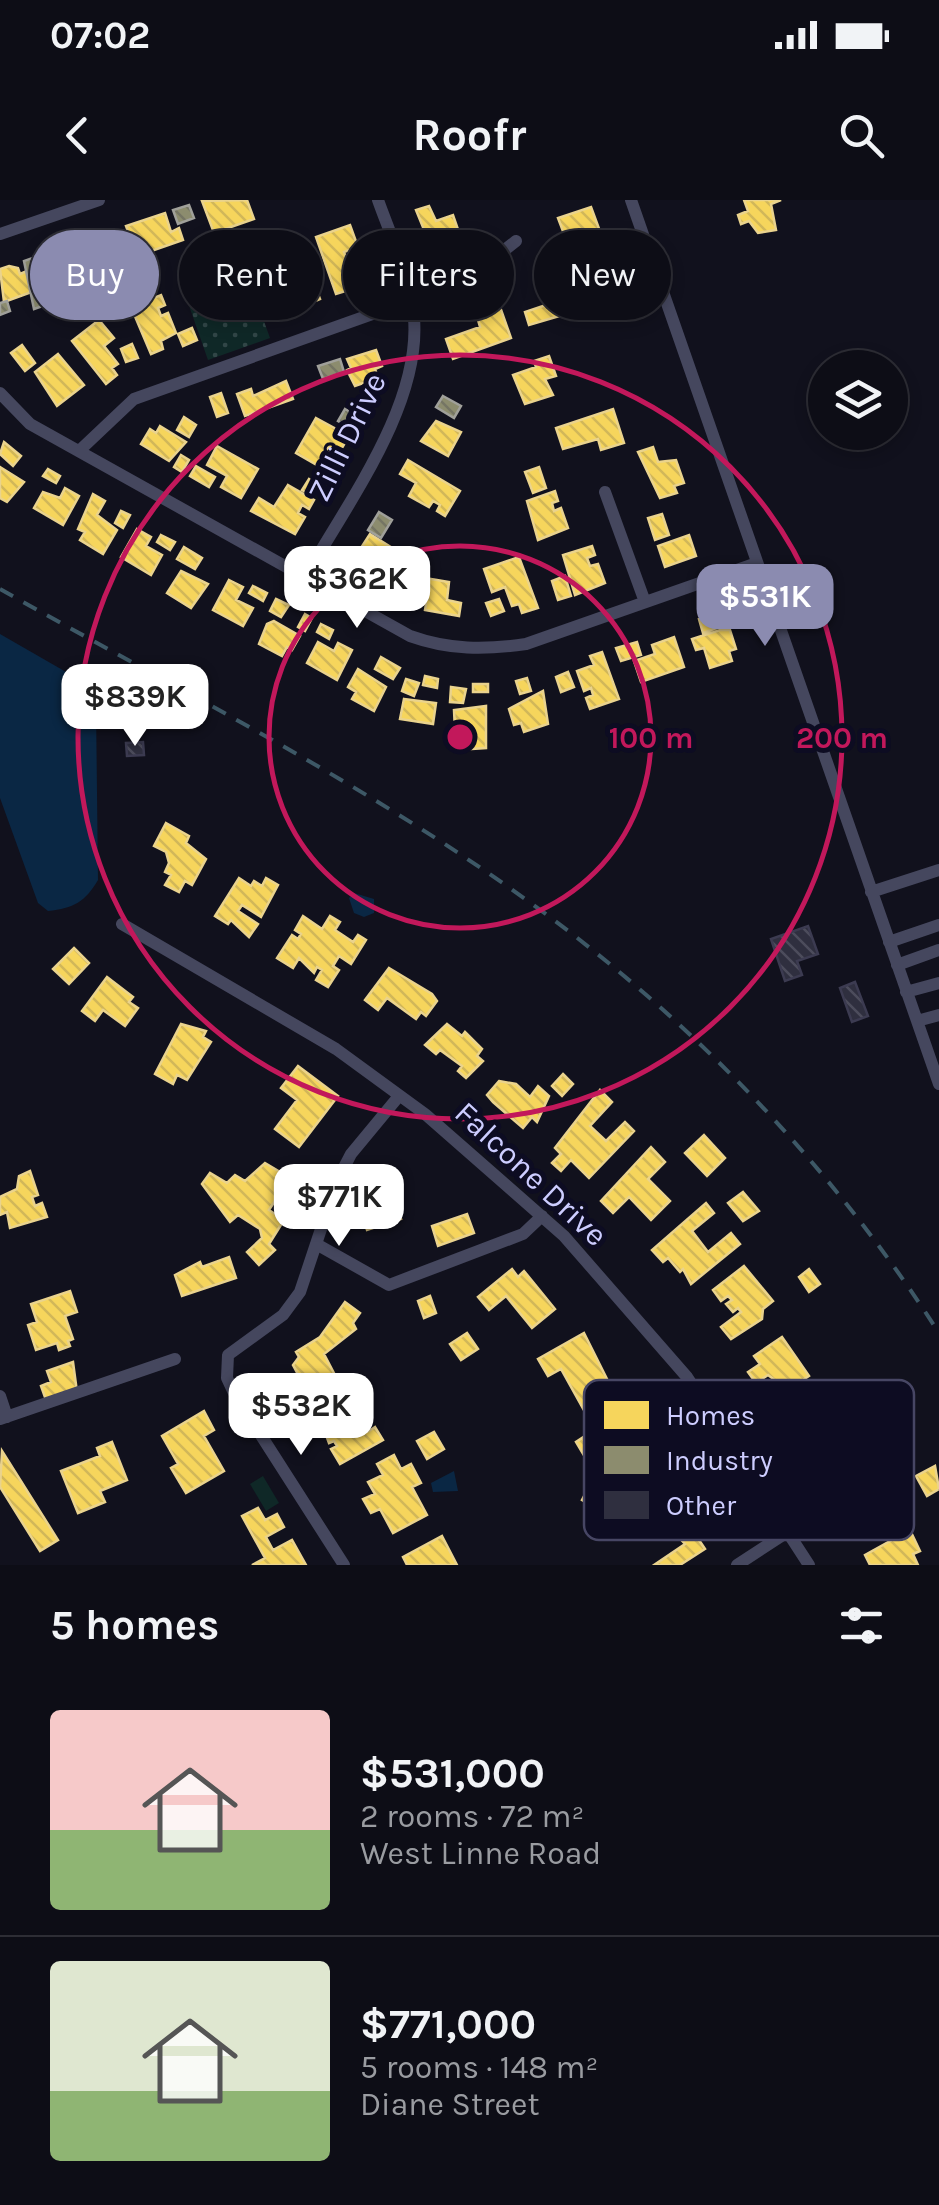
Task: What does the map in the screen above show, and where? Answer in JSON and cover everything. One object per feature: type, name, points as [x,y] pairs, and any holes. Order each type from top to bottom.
[{"type":"street","points":[[0,234],[99,200]]},
{"type":"street","name":"Zilli Drive","points":[[378,200],[388,230]]},
{"type":"street","points":[[631,200],[939,1084]]},
{"type":"street","points":[[80,451],[134,398],[347,320]]},
{"type":"street","name":"Zilli Drive","points":[[305,578],[406,393],[415,345],[412,320]]},
{"type":"street","points":[[0,394],[30,424],[305,578],[410,636],[457,648],[526,644],[757,563]]},
{"type":"street","points":[[605,492],[645,602]]},
{"type":"street","points":[[871,892],[939,870]]},
{"type":"street","name":"Falcone Drive","points":[[122,924],[270,1007],[399,1096],[542,1216],[689,1380]]},
{"type":"street","points":[[889,942],[939,925]]},
{"type":"street","points":[[896,965],[939,950]]},
{"type":"street","points":[[906,992],[939,983]]},
{"type":"street","points":[[917,1021],[939,1015]]},
{"type":"street","points":[[344,1565],[234,1393],[227,1378],[228,1355],[282,1315],[300,1292],[337,1180],[352,1154],[399,1096]]},
{"type":"street","points":[[318,1244],[389,1285],[523,1234],[542,1216]]},
{"type":"street","points":[[0,1396],[4,1418],[175,1360]]},
{"type":"street","points":[[737,1565],[775,1540]]},
{"type":"street","name":"Falcone Drive","points":[[794,1540],[809,1565]]},
{"type":"green space","points":[[194,320],[264,320],[270,338],[208,360]]},
{"type":"green space","points":[[263,1476],[279,1503],[266,1511],[250,1484]]},
{"type":"water","points":[[0,634],[80,680],[96,704],[98,880],[83,899],[65,908],[48,911],[38,903],[0,798]]},
{"type":"water","points":[[354,893],[374,899],[374,913],[364,917],[354,913],[349,898]]},
{"type":"water","points":[[454,1471],[458,1491],[433,1492],[431,1483]]},
{"type":"building: Homes","points":[[247,200],[254,219],[213,230],[202,201]]},
{"type":"building: Homes","points":[[744,200],[781,200],[771,204],[776,230],[758,233],[749,221],[741,224],[738,215],[748,211]]},
{"type":"building: Homes","points":[[429,206],[436,221],[453,215],[458,230],[424,230],[416,210]]},
{"type":"building: Homes","points":[[591,207],[600,230],[562,230],[558,218]]},
{"type":"building: Homes","points":[[165,213],[171,232],[179,228],[179,241],[159,248],[159,230],[127,230],[126,226]]},
{"type":"building: Homes","points":[[350,225],[352,230],[343,230],[343,292],[336,294],[323,257],[323,235]]},
{"type":"building: Homes","points":[[9,266],[18,268],[20,274],[27,271],[29,293],[4,302],[0,269]]},
{"type":"building: Homes","points":[[534,309],[534,320],[546,320],[529,325],[525,312]]},
{"type":"building: Homes","points":[[159,311],[161,316],[168,313],[176,333],[161,341],[163,349],[151,354],[137,320],[159,320]]},
{"type":"building: Homes","points":[[99,320],[114,338],[104,346],[118,364],[112,368],[117,375],[106,384],[72,341]]},
{"type":"building: Homes","points":[[478,320],[505,320],[511,338],[453,359],[446,339],[480,327]]},
{"type":"building: Homes","points":[[192,328],[197,340],[183,346],[178,334]]},
{"type":"building: Homes","points":[[132,344],[138,358],[126,362],[121,349]]},
{"type":"building: Homes","points":[[22,345],[35,363],[25,371],[11,353]]},
{"type":"building: Homes","points":[[376,350],[382,366],[375,369],[378,378],[355,386],[347,370],[351,368],[347,359]]},
{"type":"building: Homes","points":[[58,354],[84,385],[57,406],[35,372]]},
{"type":"building: Homes","points":[[549,356],[556,376],[545,379],[553,395],[525,404],[513,375],[536,367],[534,361]]},
{"type":"building: Homes","points":[[286,381],[293,399],[245,416],[237,394],[251,389],[253,396]]},
{"type":"building: Homes","points":[[221,393],[228,413],[217,417],[210,397]]},
{"type":"building: Homes","points":[[613,409],[624,443],[601,450],[598,439],[563,449],[556,428]]},
{"type":"building: Homes","points":[[184,417],[196,425],[189,437],[177,430]]},
{"type":"building: Homes","points":[[316,418],[349,436],[339,453],[328,447],[326,451],[337,457],[329,472],[296,453]]},
{"type":"building: Homes","points":[[436,421],[461,432],[448,456],[421,441]]},
{"type":"building: Homes","points":[[160,426],[186,442],[169,461],[141,444],[150,429],[156,433]]},
{"type":"building: Homes","points":[[4,442],[21,456],[13,466],[0,454]]},
{"type":"building: Homes","points":[[217,446],[258,469],[241,498],[221,487],[227,476],[207,465]]},
{"type":"building: Homes","points":[[653,447],[658,462],[676,460],[684,483],[674,486],[677,493],[660,498],[638,452]]},
{"type":"building: Homes","points":[[181,455],[189,460],[182,472],[174,467]]},
{"type":"building: Homes","points":[[408,460],[460,491],[445,516],[437,511],[440,505],[433,501],[429,507],[409,496],[416,483],[400,474]]},
{"type":"building: Homes","points":[[196,466],[215,477],[209,487],[190,476]]},
{"type":"building: Homes","points":[[0,467],[24,482],[7,502],[0,498]]},
{"type":"building: Homes","points":[[539,467],[546,488],[533,493],[525,472]]},
{"type":"building: Homes","points":[[48,469],[60,476],[56,483],[43,476]]},
{"type":"building: Homes","points":[[309,479],[321,487],[313,496],[302,490]]},
{"type":"building: Homes","points":[[288,485],[314,500],[309,509],[302,505],[298,513],[305,517],[295,534],[251,511],[259,498],[274,507]]},
{"type":"building: Homes","points":[[65,488],[79,496],[63,525],[34,508],[43,492],[60,498]]},
{"type":"building: Homes","points":[[555,491],[558,501],[552,503],[554,511],[561,508],[568,528],[538,540],[527,501]]},
{"type":"building: Homes","points":[[93,494],[105,501],[97,515],[117,530],[103,554],[80,540],[85,532],[78,529]]},
{"type":"building: Homes","points":[[121,511],[130,515],[123,528],[115,523]]},
{"type":"building: Homes","points":[[662,514],[669,535],[655,540],[648,518]]},
{"type":"building: Homes","points":[[137,529],[151,537],[146,546],[162,555],[151,575],[121,557]]},
{"type":"building: Homes","points":[[370,534],[413,561],[395,590],[374,577],[380,568],[357,554]]},
{"type":"building: Homes","points":[[161,535],[175,542],[170,550],[157,542]]},
{"type":"building: Homes","points":[[689,535],[696,556],[665,567],[658,546]]},
{"type":"building: Homes","points":[[592,546],[595,555],[587,558],[590,566],[598,564],[605,583],[575,595],[563,555]]},
{"type":"building: Homes","points":[[184,547],[202,558],[195,569],[177,559]]},
{"type":"building: Homes","points":[[519,557],[538,608],[522,613],[519,604],[512,606],[505,587],[492,592],[484,569]]},
{"type":"building: Homes","points":[[181,571],[208,584],[191,608],[167,593]]},
{"type":"building: Homes","points":[[565,576],[571,596],[558,600],[552,581]]},
{"type":"building: Homes","points":[[425,578],[449,582],[447,600],[461,603],[459,616],[425,610],[426,604],[412,602],[415,583],[424,585]]},
{"type":"building: Homes","points":[[229,580],[243,587],[236,600],[253,608],[243,626],[213,610]]},
{"type":"building: Homes","points":[[253,586],[267,593],[263,601],[249,593]]},
{"type":"building: Homes","points":[[276,599],[289,605],[281,617],[270,611]]},
{"type":"building: Homes","points":[[499,599],[504,611],[491,616],[486,603]]},
{"type":"building: Homes","points":[[305,614],[312,618],[305,631],[298,627]]},
{"type":"building: Homes","points":[[713,615],[717,628],[703,633],[699,619]]},
{"type":"building: Homes","points":[[274,621],[300,636],[292,650],[287,647],[282,656],[259,644],[267,624]]},
{"type":"building: Homes","points":[[321,624],[333,630],[329,639],[317,632]]},
{"type":"building: Homes","points":[[730,630],[736,649],[729,651],[732,661],[710,668],[704,648],[696,650],[692,639]]},
{"type":"building: Homes","points":[[674,637],[684,667],[641,682],[634,661],[655,654],[652,645]]},
{"type":"building: Homes","points":[[318,642],[334,651],[338,643],[352,650],[337,680],[307,663]]},
{"type":"building: Homes","points":[[637,642],[641,655],[621,661],[616,648]]},
{"type":"building: Homes","points":[[602,652],[619,699],[590,709],[586,698],[593,695],[591,688],[584,691],[577,671],[594,665],[590,656]]},
{"type":"building: Homes","points":[[381,657],[400,668],[393,679],[375,669]]},
{"type":"building: Homes","points":[[358,669],[386,687],[374,711],[352,699],[356,692],[348,687]]},
{"type":"building: Homes","points":[[568,672],[574,687],[561,692],[556,677]]},
{"type":"building: Homes","points":[[425,676],[438,679],[437,688],[423,685]]},
{"type":"building: Homes","points":[[527,678],[531,691],[520,694],[516,681]]},
{"type":"building: Homes","points":[[406,679],[419,683],[414,696],[402,691]]},
{"type":"building: Homes","points":[[473,684],[488,684],[488,692],[473,692]]},
{"type":"building: Homes","points":[[451,687],[466,689],[463,703],[450,702]]},
{"type":"building: Homes","points":[[543,691],[548,724],[524,732],[521,723],[514,725],[509,709]]},
{"type":"building: Homes","points":[[404,699],[436,703],[433,724],[400,719]]},
{"type":"building: Homes","points":[[486,706],[486,748],[457,750],[456,739],[464,739],[463,730],[455,731],[454,710]]},
{"type":"building: Homes","points":[[166,823],[189,836],[186,843],[206,859],[192,885],[185,881],[179,892],[165,885],[171,875],[165,872],[169,863],[166,852],[154,846]]},
{"type":"building: Homes","points":[[239,878],[251,886],[254,881],[262,886],[266,878],[278,885],[261,917],[242,905],[238,911],[258,924],[249,937],[231,920],[228,924],[215,916]]},
{"type":"building: Homes","points":[[303,916],[322,929],[330,916],[340,922],[335,930],[353,942],[358,935],[366,940],[351,964],[339,956],[333,966],[339,970],[328,987],[316,980],[322,970],[317,967],[314,973],[299,958],[293,968],[277,958],[292,935],[298,939],[301,934],[295,930]]},
{"type":"building: Homes","points":[[74,948],[89,963],[69,984],[53,969]]},
{"type":"building: Homes","points":[[389,968],[432,994],[437,1001],[426,1016],[421,1012],[416,1019],[387,998],[378,1010],[365,1000]]},
{"type":"building: Homes","points":[[107,977],[133,997],[129,1002],[138,1008],[125,1026],[103,1010],[95,1021],[82,1011]]},
{"type":"building: Homes","points":[[181,1024],[206,1031],[203,1037],[211,1042],[187,1080],[177,1075],[173,1084],[155,1074]]},
{"type":"building: Homes","points":[[447,1024],[462,1036],[465,1032],[482,1049],[477,1056],[483,1061],[466,1078],[458,1071],[462,1066],[440,1050],[436,1054],[425,1045]]},
{"type":"building: Homes","points":[[298,1066],[338,1096],[299,1147],[275,1129],[297,1100],[281,1088]]},
{"type":"building: Homes","points":[[563,1074],[573,1084],[562,1096],[552,1086]]},
{"type":"building: Homes","points":[[499,1081],[516,1084],[530,1097],[538,1086],[549,1096],[537,1122],[532,1117],[523,1128],[493,1102],[487,1095]]},
{"type":"building: Homes","points":[[600,1090],[612,1102],[590,1126],[606,1141],[625,1122],[634,1131],[589,1178],[571,1160],[561,1171],[552,1163],[561,1154],[555,1148]]},
{"type":"building: Homes","points":[[704,1135],[725,1158],[707,1176],[685,1153]]},
{"type":"building: Homes","points":[[651,1147],[665,1162],[648,1179],[670,1201],[651,1220],[629,1197],[613,1213],[601,1201]]},
{"type":"building: Homes","points":[[265,1163],[290,1178],[269,1210],[284,1220],[269,1244],[275,1250],[259,1265],[247,1252],[262,1238],[260,1229],[238,1215],[230,1222],[202,1184],[210,1173],[227,1183],[235,1175],[245,1181]]},
{"type":"building: Homes","points":[[30,1171],[38,1195],[32,1197],[35,1206],[42,1203],[47,1217],[10,1228],[7,1212],[0,1215],[0,1197],[17,1189],[19,1176]]},
{"type":"building: Homes","points":[[743,1192],[759,1211],[743,1221],[728,1203]]},
{"type":"building: Homes","points":[[394,1197],[401,1219],[367,1230],[360,1209]]},
{"type":"building: Homes","points":[[706,1203],[714,1213],[692,1231],[708,1252],[731,1233],[740,1244],[691,1284],[683,1269],[680,1272],[668,1258],[663,1262],[652,1250]]},
{"type":"building: Homes","points":[[467,1214],[474,1233],[438,1246],[432,1226]]},
{"type":"building: Homes","points":[[229,1257],[236,1278],[182,1296],[175,1275],[200,1262],[202,1267]]},
{"type":"building: Homes","points":[[744,1266],[773,1301],[763,1309],[762,1319],[731,1339],[721,1327],[741,1312],[738,1308],[733,1312],[726,1304],[732,1300],[728,1296],[721,1301],[713,1290]]},
{"type":"building: Homes","points":[[512,1269],[518,1277],[524,1271],[555,1309],[532,1328],[506,1296],[489,1310],[478,1297]]},
{"type":"building: Homes","points":[[809,1269],[820,1284],[809,1292],[799,1277]]},
{"type":"building: Homes","points":[[70,1291],[77,1312],[65,1316],[73,1339],[68,1341],[70,1346],[59,1350],[57,1343],[36,1350],[28,1325],[37,1322],[31,1304]]},
{"type":"building: Homes","points":[[430,1296],[436,1313],[424,1318],[418,1301]]},
{"type":"building: Homes","points":[[345,1302],[360,1313],[353,1323],[356,1329],[324,1354],[336,1377],[308,1393],[293,1365],[299,1357],[296,1352],[320,1337]]},
{"type":"building: Homes","points":[[467,1333],[478,1349],[461,1360],[450,1344]]},
{"type":"building: Homes","points":[[584,1333],[608,1380],[584,1380],[584,1410],[561,1369],[548,1376],[538,1359]]},
{"type":"building: Homes","points":[[782,1337],[809,1376],[803,1380],[775,1380],[768,1375],[754,1380],[748,1372],[760,1364],[754,1356]]},
{"type":"building: Homes","points":[[73,1362],[77,1392],[47,1403],[41,1386],[51,1382],[47,1371]]},
{"type":"building: Homes","points":[[347,1391],[369,1431],[375,1427],[383,1440],[340,1464],[331,1449],[337,1446],[334,1441],[329,1443],[316,1408]]},
{"type":"building: Homes","points":[[204,1411],[214,1430],[204,1436],[224,1471],[186,1493],[171,1468],[178,1464],[162,1436]]},
{"type":"building: Homes","points":[[434,1432],[444,1449],[427,1459],[417,1441]]},
{"type":"building: Homes","points":[[584,1437],[584,1455],[576,1442]]},
{"type":"building: Homes","points":[[112,1442],[127,1480],[100,1491],[105,1502],[78,1513],[61,1471],[100,1456],[97,1448]]},
{"type":"building: Homes","points":[[2,1451],[58,1540],[40,1551],[0,1487]]},
{"type":"building: Homes","points":[[394,1455],[401,1469],[411,1464],[421,1483],[412,1487],[427,1515],[393,1533],[380,1509],[371,1513],[363,1499],[375,1494],[368,1482],[383,1475],[377,1464]]},
{"type":"building: Homes","points":[[935,1466],[939,1489],[927,1496],[916,1476]]},
{"type":"building: Homes","points":[[258,1508],[265,1520],[277,1514],[284,1527],[266,1537],[273,1550],[292,1540],[306,1565],[252,1565],[265,1558],[242,1516]]},
{"type":"building: Homes","points":[[442,1536],[457,1565],[407,1565],[403,1557]]},
{"type":"building: Homes","points":[[914,1538],[920,1551],[913,1554],[918,1565],[870,1565],[865,1555],[892,1540]]},
{"type":"building: Homes","points":[[681,1540],[699,1540],[705,1549],[680,1565],[654,1565],[685,1544]]},
{"type":"building: Industry","points":[[189,205],[194,218],[178,224],[173,210]]},
{"type":"building: Industry","points":[[30,259],[30,290],[24,261]]},
{"type":"building: Industry","points":[[7,301],[10,311],[0,315],[0,303]]},
{"type":"building: Industry","points":[[340,359],[344,372],[323,379],[318,366]]},
{"type":"building: Industry","points":[[443,396],[461,406],[454,418],[436,407]]},
{"type":"building: Industry","points":[[345,409],[361,418],[354,430],[338,421]]},
{"type":"building: Industry","points":[[379,512],[392,520],[381,538],[368,530]]},
{"type":"building: Other","points":[[143,742],[144,755],[127,756],[126,743]]},
{"type":"building: Other","points":[[808,926],[818,954],[797,961],[802,975],[785,981],[771,939]]},
{"type":"building: Other","points":[[855,982],[868,1016],[852,1022],[840,988]]},
{"type":"railway","points":[[0,589],[401,816],[528,901],[587,946],[645,994],[754,1098],[852,1211],[939,1333]]}]
